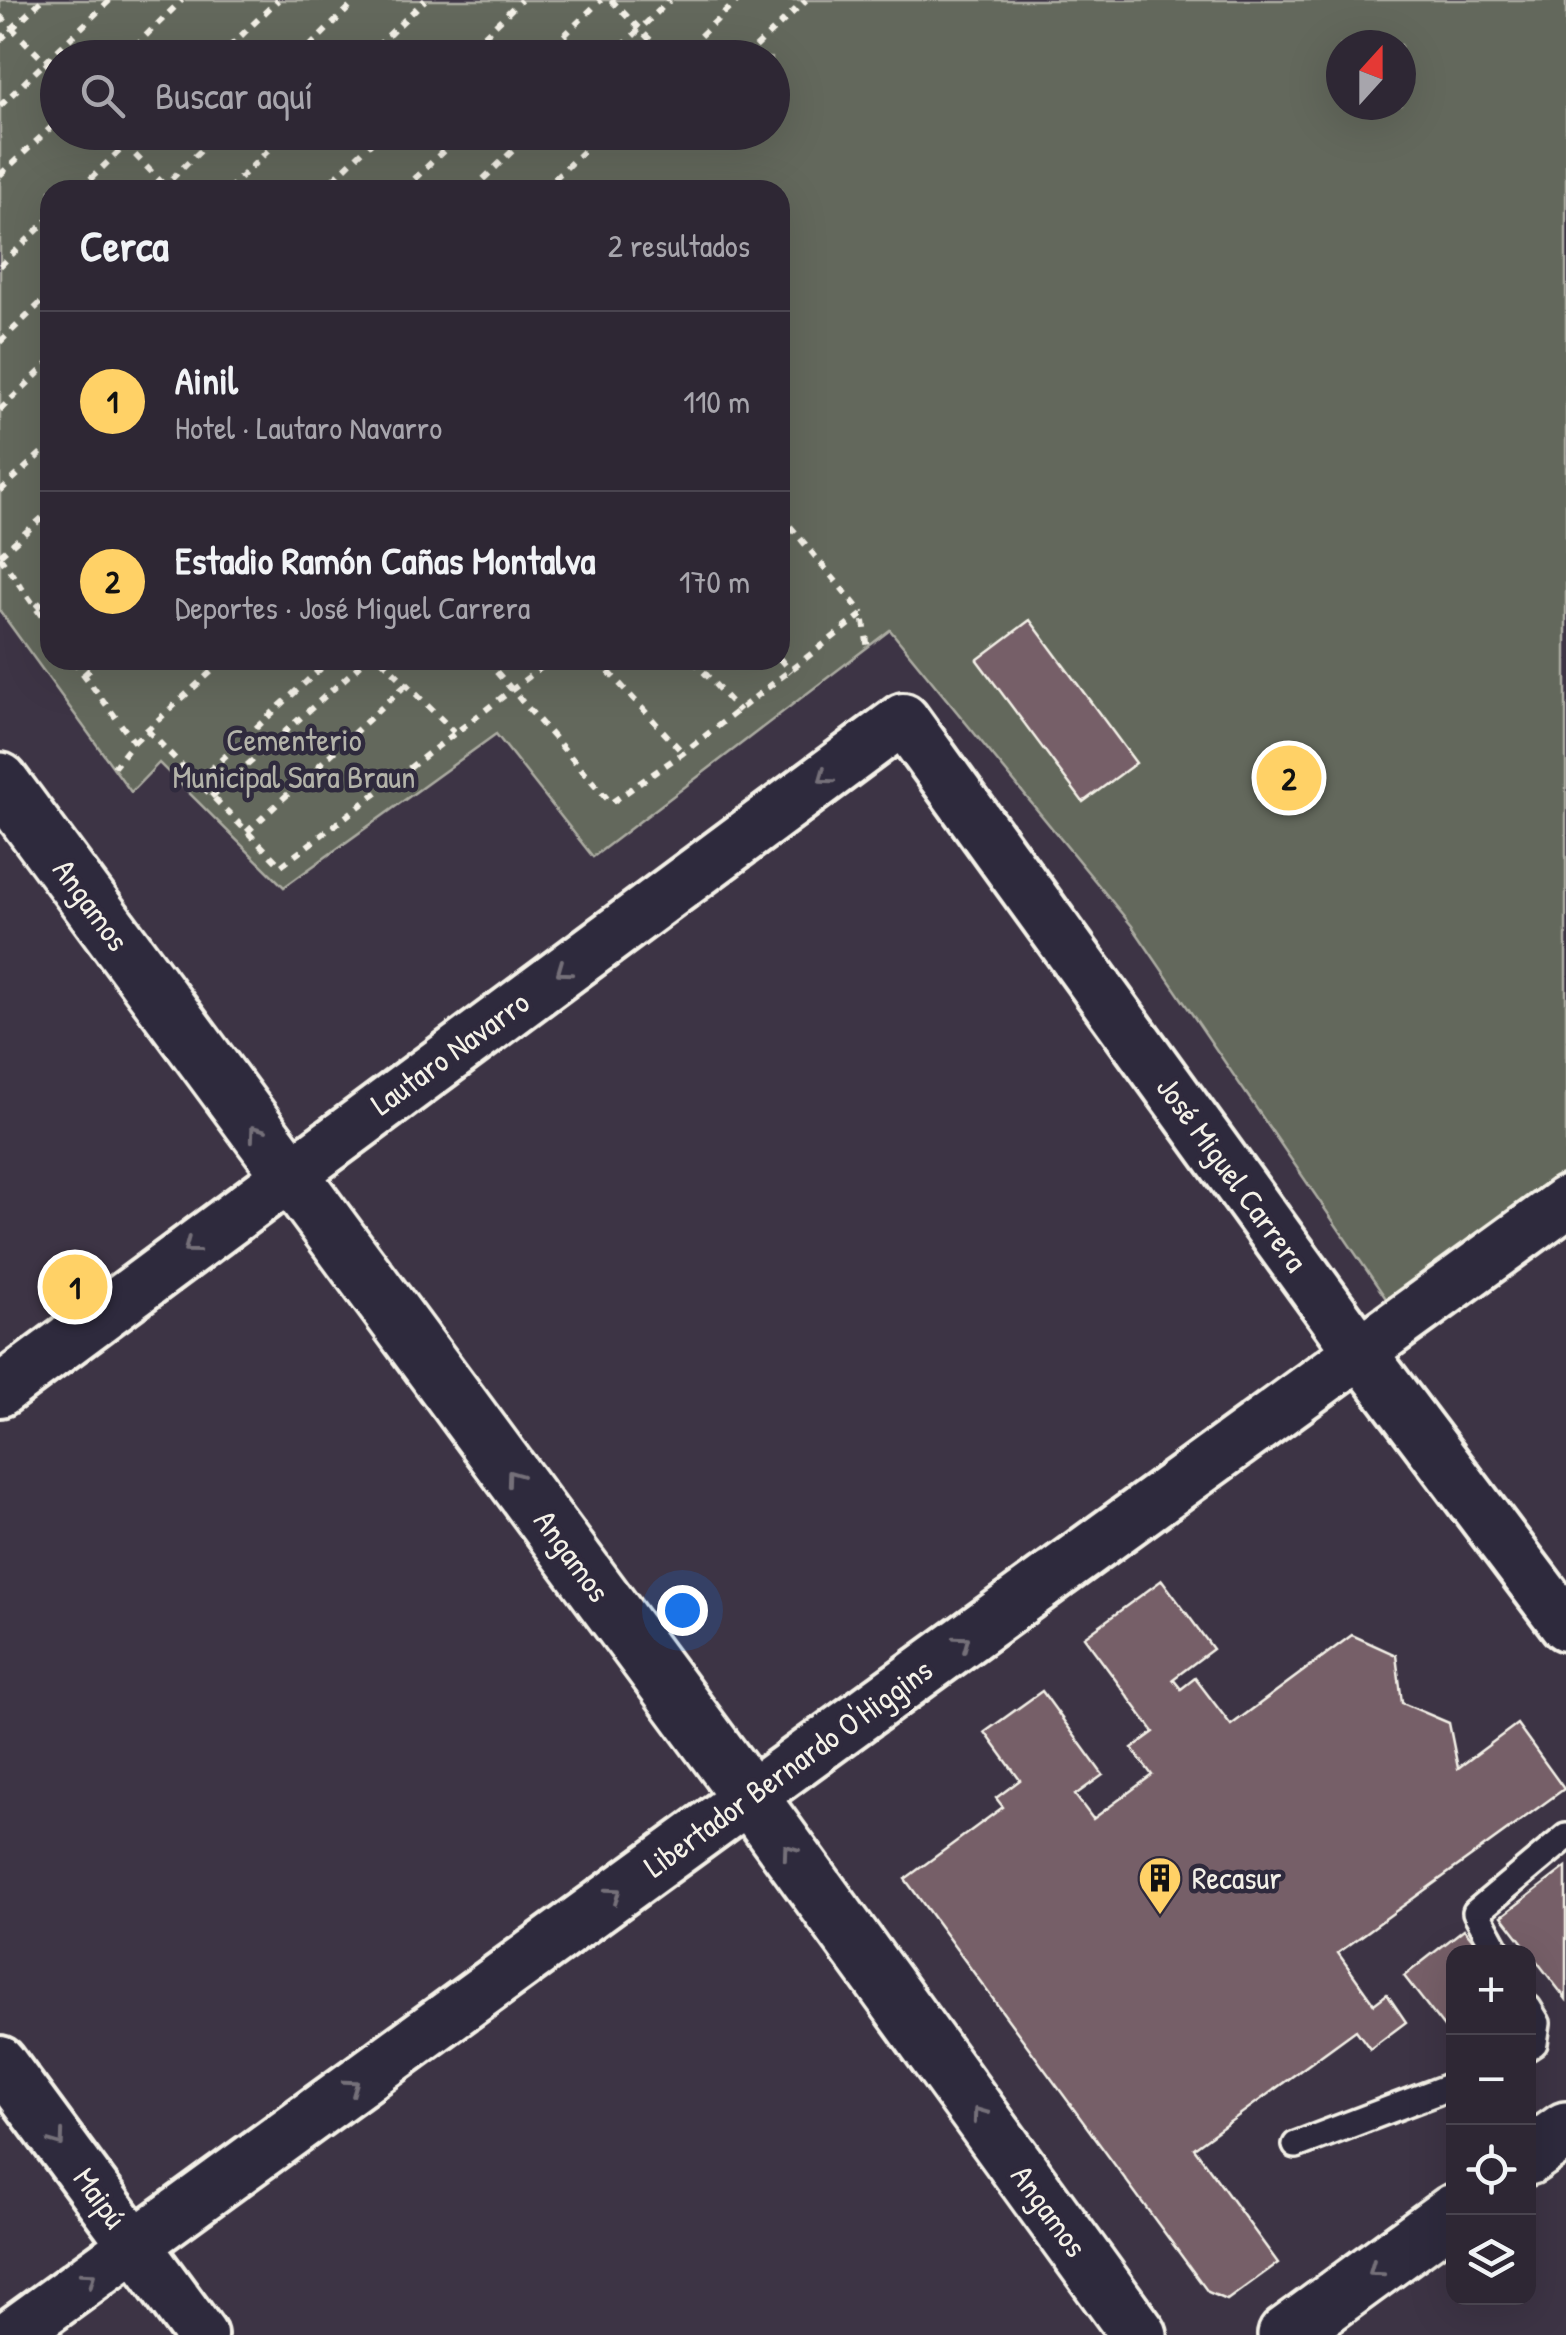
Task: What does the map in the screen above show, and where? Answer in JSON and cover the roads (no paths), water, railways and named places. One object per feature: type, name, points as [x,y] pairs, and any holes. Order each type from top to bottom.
[{"type":"street","name":"Lautaro Navarro","points":[[0,1391],[903,719]]},
{"type":"street","name":"José Miguel Carrera","points":[[903,719],[1362,1354],[1566,1625]]},
{"type":"street","name":"Angamos","points":[[0,781],[749,1796],[1139,2335]]},
{"type":"street","name":"Libertador Bernardo O'Higgins","points":[[11,2335],[1566,1202]]},
{"type":"street","name":"Maipú","points":[[0,2062],[201,2335]]},
{"type":"street","points":[[1536,2152],[1566,2130]]},
{"type":"street","points":[[1286,2335],[1450,2215]]},
{"type":"lane","points":[[1494,1945],[1476,1912],[1566,1838]]},
{"type":"lane","points":[[1296,2146],[1446,2088]]},
{"type":"place","name":"Estadio Ramón Cañas Montalva","points":[[1289,778]]},
{"type":"place","name":"Ainil","points":[[75,1287]]},
{"type":"place","name":"Recasur","points":[[1160,1916]]},
{"type":"park label","name":"Cementerio Municipal Sara Braun","points":[[294,758]]}]
